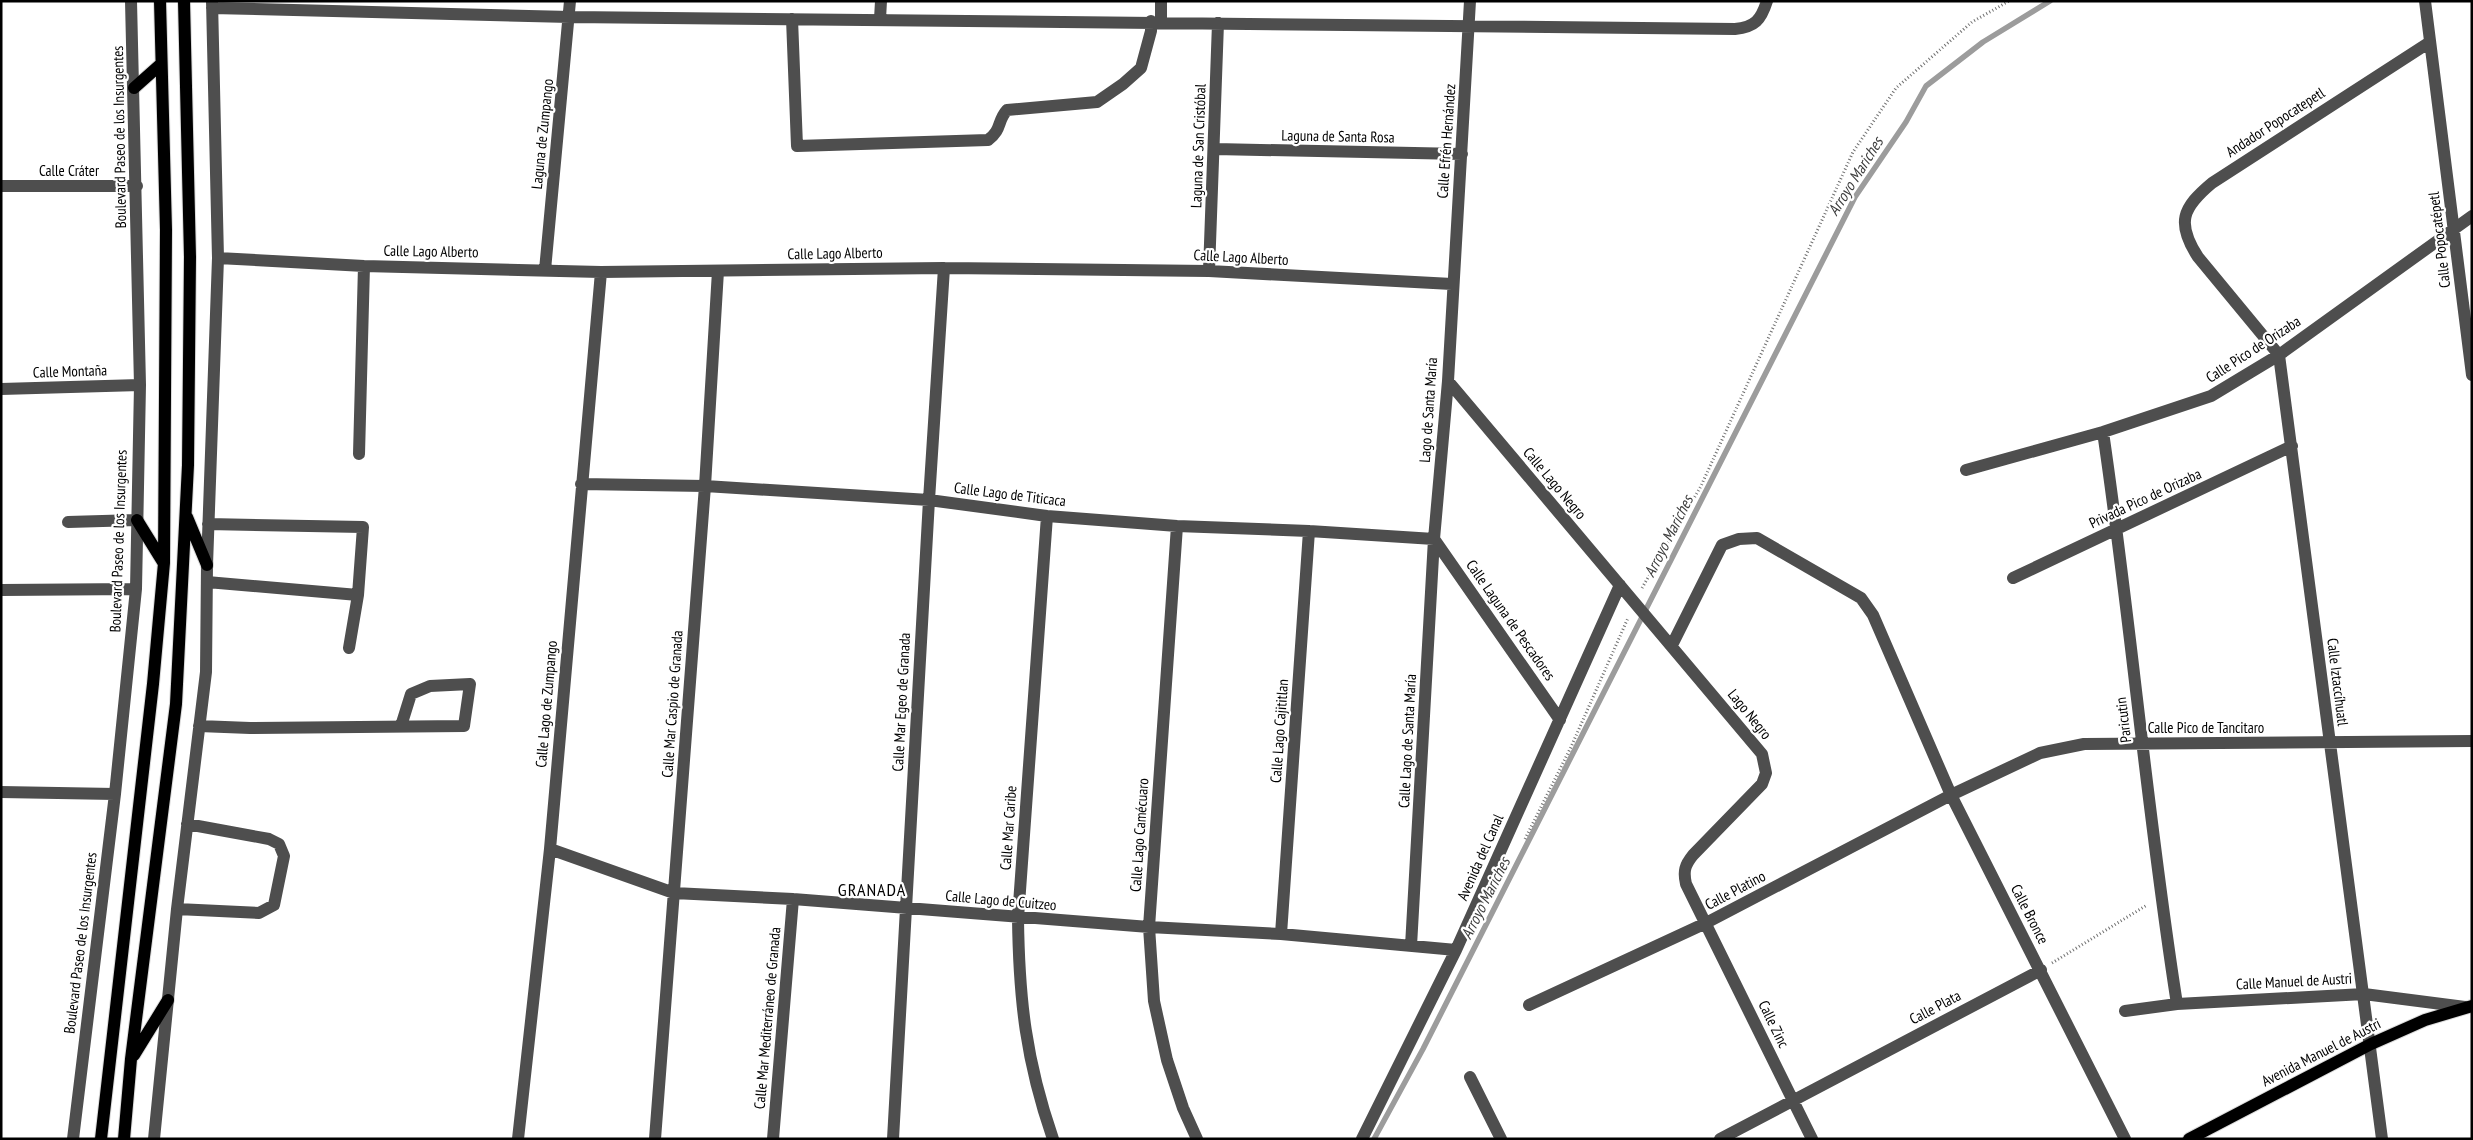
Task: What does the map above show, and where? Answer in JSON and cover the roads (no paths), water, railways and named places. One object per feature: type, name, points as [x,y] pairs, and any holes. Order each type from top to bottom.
[{"type":"main road","points":[[101,1139],[153,684],[164,563],[166,230],[160,1]]},
{"type":"main road","points":[[124,1139],[131,1059],[176,704],[188,465],[190,257],[184,1]]},
{"type":"main road","points":[[134,88],[161,64]]},
{"type":"main road","points":[[185,512],[207,565]]},
{"type":"main road","points":[[137,520],[164,563]]},
{"type":"main road","points":[[131,1059],[168,1000]]},
{"type":"main road","name":"Avenida Manuel de Austri","points":[[2189,1139],[2371,1044],[2425,1020],[2468,1007]]},
{"type":"street","name":"Boulevard Paseo de los Insurgentes","points":[[72,1139],[115,794],[136,589],[140,385],[137,186],[131,1]]},
{"type":"street","name":"Laguna de Zumpango","points":[[545,270],[570,1]]},
{"type":"street","points":[[880,19],[881,1]]},
{"type":"street","points":[[792,19],[797,146],[988,140],[997,134],[1003,115],[1007,110],[1097,102],[1124,84],[1141,68],[1161,1]]},
{"type":"street","name":"Calle Efrén Hernández","points":[[1452,284],[1462,154],[1470,1]]},
{"type":"street","points":[[154,1139],[186,824],[206,672],[208,524],[218,258],[212,5],[570,17],[1735,29],[1750,27],[1757,22],[1762,16],[1767,1]]},
{"type":"street","name":"Calle Popocatépetl","points":[[2425,1],[2472,375]]},
{"type":"street","name":"Laguna de San Cristóbal","points":[[1209,271],[1215,149],[1218,23]]},
{"type":"street","name":"Andador Popocatepetl","points":[[2279,355],[2187,241],[2185,227],[2192,199],[2232,169],[2430,42]]},
{"type":"street","name":"Laguna de Santa Rosa","points":[[1215,149],[1462,154]]},
{"type":"street","name":"Calle Cráter","points":[[1,186],[137,186]]},
{"type":"street","name":"Calle Pico de Orizaba","points":[[1966,470],[2102,432],[2211,396],[2279,355],[2472,216]]},
{"type":"street","name":"Calle Lago Alberto","points":[[218,258],[364,266],[600,272],[944,268],[1209,271],[1452,284]]},
{"type":"street","points":[[359,454],[364,266]]},
{"type":"street","name":"Calle Mar Egeo de Granada","points":[[893,1139],[944,268]]},
{"type":"street","name":"Calle Mar Caspio de Granada","points":[[654,1139],[705,486],[718,271]]},
{"type":"street","name":"Calle Lago de Zumpango","points":[[518,1139],[550,849],[600,272]]},
{"type":"street","name":"Lago de Santa María","points":[[1434,539],[1448,381],[1452,284]]},
{"type":"street","name":"Calle Iztaccíhuatl","points":[[2279,355],[2382,1139]]},
{"type":"street","name":"Calle Lago Negro","points":[[1448,381],[1636,604]]},
{"type":"street","name":"Calle Montaña","points":[[1,390],[140,385]]},
{"type":"street","name":"Paricutin","points":[[2102,432],[2117,530],[2160,897],[2177,1004]]},
{"type":"street","name":"Privada Pico de Orizaba","points":[[2012,578],[2292,446]]},
{"type":"street","name":"Calle Lago de Titicaca","points":[[581,484],[705,486],[929,500],[1047,516],[1177,526],[1309,531],[1434,539]]},
{"type":"street","name":"Calle Mar Caribe","points":[[1047,516],[1018,918],[1018,980],[1023,1026],[1038,1096],[1054,1139]]},
{"type":"street","points":[[68,522],[137,520]]},
{"type":"street","points":[[208,524],[363,527],[358,594],[349,648]]},
{"type":"street","name":"Calle Lago Camécuaro","points":[[1177,526],[1149,927],[1154,1001],[1167,1060],[1183,1108],[1197,1139]]},
{"type":"street","name":"Calle Lago Cajititlan","points":[[1281,934],[1309,531]]},
{"type":"street","name":"Calle Bronce","points":[[1672,645],[1722,545],[1739,540],[1757,538],[1860,598],[1873,615],[1951,795],[2126,1139]]},
{"type":"street","name":"Calle Laguna de Pescadores","points":[[1434,539],[1560,720]]},
{"type":"street","name":"Calle Lago de Santa María","points":[[1411,946],[1434,539]]},
{"type":"street","points":[[207,582],[358,594]]},
{"type":"street","name":"Avenida del Canal","points":[[1362,1139],[1456,950],[1620,585]]},
{"type":"street","points":[[1,590],[136,589]]},
{"type":"street","name":"Lago Negro","points":[[1636,604],[1756,746],[1766,763],[1766,773],[1762,784],[1685,865],[1686,884],[1706,923]]},
{"type":"street","points":[[199,726],[250,728],[464,726],[470,684],[430,686],[410,694],[401,726]]},
{"type":"street","name":"Calle Pico de Tancitaro","points":[[1951,795],[2040,753],[2063,747],[2142,743],[2472,741]]},
{"type":"street","points":[[1,792],[115,794]]},
{"type":"street","name":"Calle Platino","points":[[1529,1005],[1706,923],[1951,795]]},
{"type":"street","points":[[177,909],[259,913],[268,910],[274,905],[284,856],[280,844],[269,839],[186,824]]},
{"type":"street","name":"Calle Lago de Cuitzeo","points":[[550,849],[674,893],[906,908],[1149,927],[1281,934],[1456,950]]},
{"type":"street","name":"Calle Mar Mediterráneo de Granada","points":[[773,1139],[793,900]]},
{"type":"street","name":"Calle Zinc","points":[[1706,923],[1812,1139]]},
{"type":"street","name":"Calle Plata","points":[[1720,1139],[2041,970]]},
{"type":"street","name":"Calle Manuel de Austri","points":[[2125,1011],[2177,1004],[2364,994],[2468,1007]]},
{"type":"street","points":[[1470,1077],[1501,1139]]},
{"type":"waterway","name":"Arroyo Mariches","points":[[1374,1139],[1423,1049],[1855,197],[1906,122],[1926,86],[1983,42],[2050,1]]},
{"type":"district","name":"GRANADA","points":[[872,889]]}]
